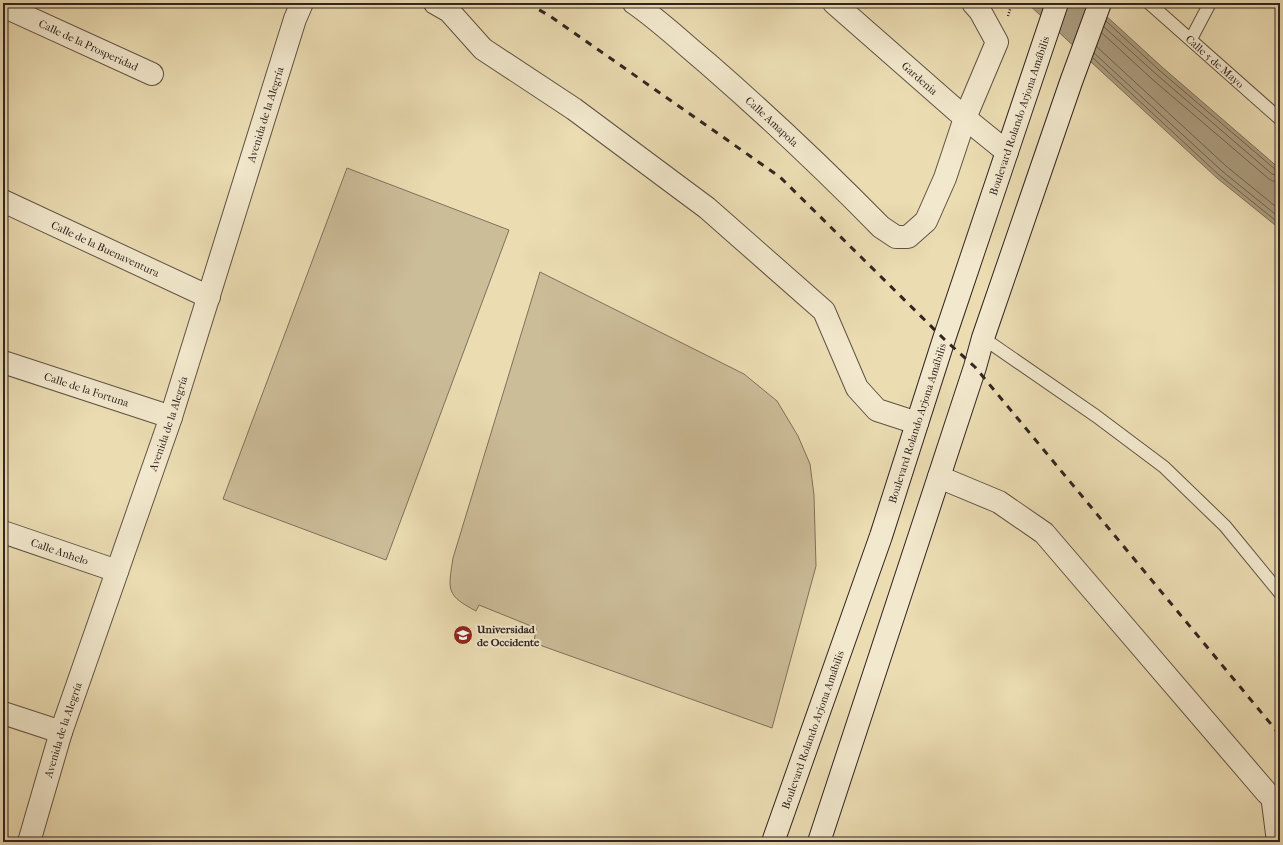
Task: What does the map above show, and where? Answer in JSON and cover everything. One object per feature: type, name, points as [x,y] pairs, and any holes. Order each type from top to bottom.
[{"type":"street","name":"Avenida de la Alegría","points":[[29,842],[62,732],[171,417],[295,19],[302,3]]},
{"type":"street","points":[[435,3],[449,11],[483,49],[574,109],[713,213],[824,311],[857,388],[877,410],[917,423]]},
{"type":"street","name":"Calle Amapola","points":[[634,3],[671,32],[753,103],[792,138],[881,227],[896,237],[908,236],[926,221],[945,178],[965,118]]},
{"type":"street","name":"Gardenia","points":[[834,3],[965,118],[1007,152]]},
{"type":"street","points":[[965,118],[997,42],[980,11],[973,3]]},
{"type":"street","name":"Boulevard Rolando Arjona Amábilis","points":[[773,842],[881,536],[917,423],[1057,3]]},
{"type":"street","points":[[819,842],[975,367],[983,338],[1071,82],[1100,3]]},
{"type":"street","name":"Calle de la Prosperidad","points":[[3,6],[152,74]]},
{"type":"street","name":"Calle de la Buenaventura","points":[[3,201],[209,297]]},
{"type":"street","name":"Calle de la Fortuna","points":[[3,362],[171,417]]},
{"type":"street","points":[[939,477],[999,502],[1044,533],[1273,799]]},
{"type":"street","name":"Calle Anhelo","points":[[3,532],[117,571]]},
{"type":"street","points":[[3,713],[62,732]]},
{"type":"lane","name":"Calle 5 de Mayo","points":[[1150,3],[1280,119]]},
{"type":"lane","points":[[1191,39],[1210,3]]},
{"type":"lane","points":[[983,338],[1096,416],[1164,467],[1225,526],[1280,593]]},
{"type":"lane","points":[[1273,799],[1273,842]]},
{"type":"shaded area","points":[[347,168],[509,230],[386,560],[223,499]]},
{"type":"shaded area","points":[[540,272],[744,374],[777,401],[798,436],[810,464],[814,495],[816,566],[772,728],[534,643],[536,628],[479,605],[476,611],[459,601],[451,591],[450,578],[453,558]]},
{"type":"water","points":[[1027,3],[1092,3],[1162,67],[1280,169],[1280,229],[1217,178]]},
{"type":"railway","points":[[527,3],[550,16],[780,177],[944,339],[975,367],[1280,735]]},
{"type":"place","name":"Universidad de Occidente","points":[[463,635]]}]
